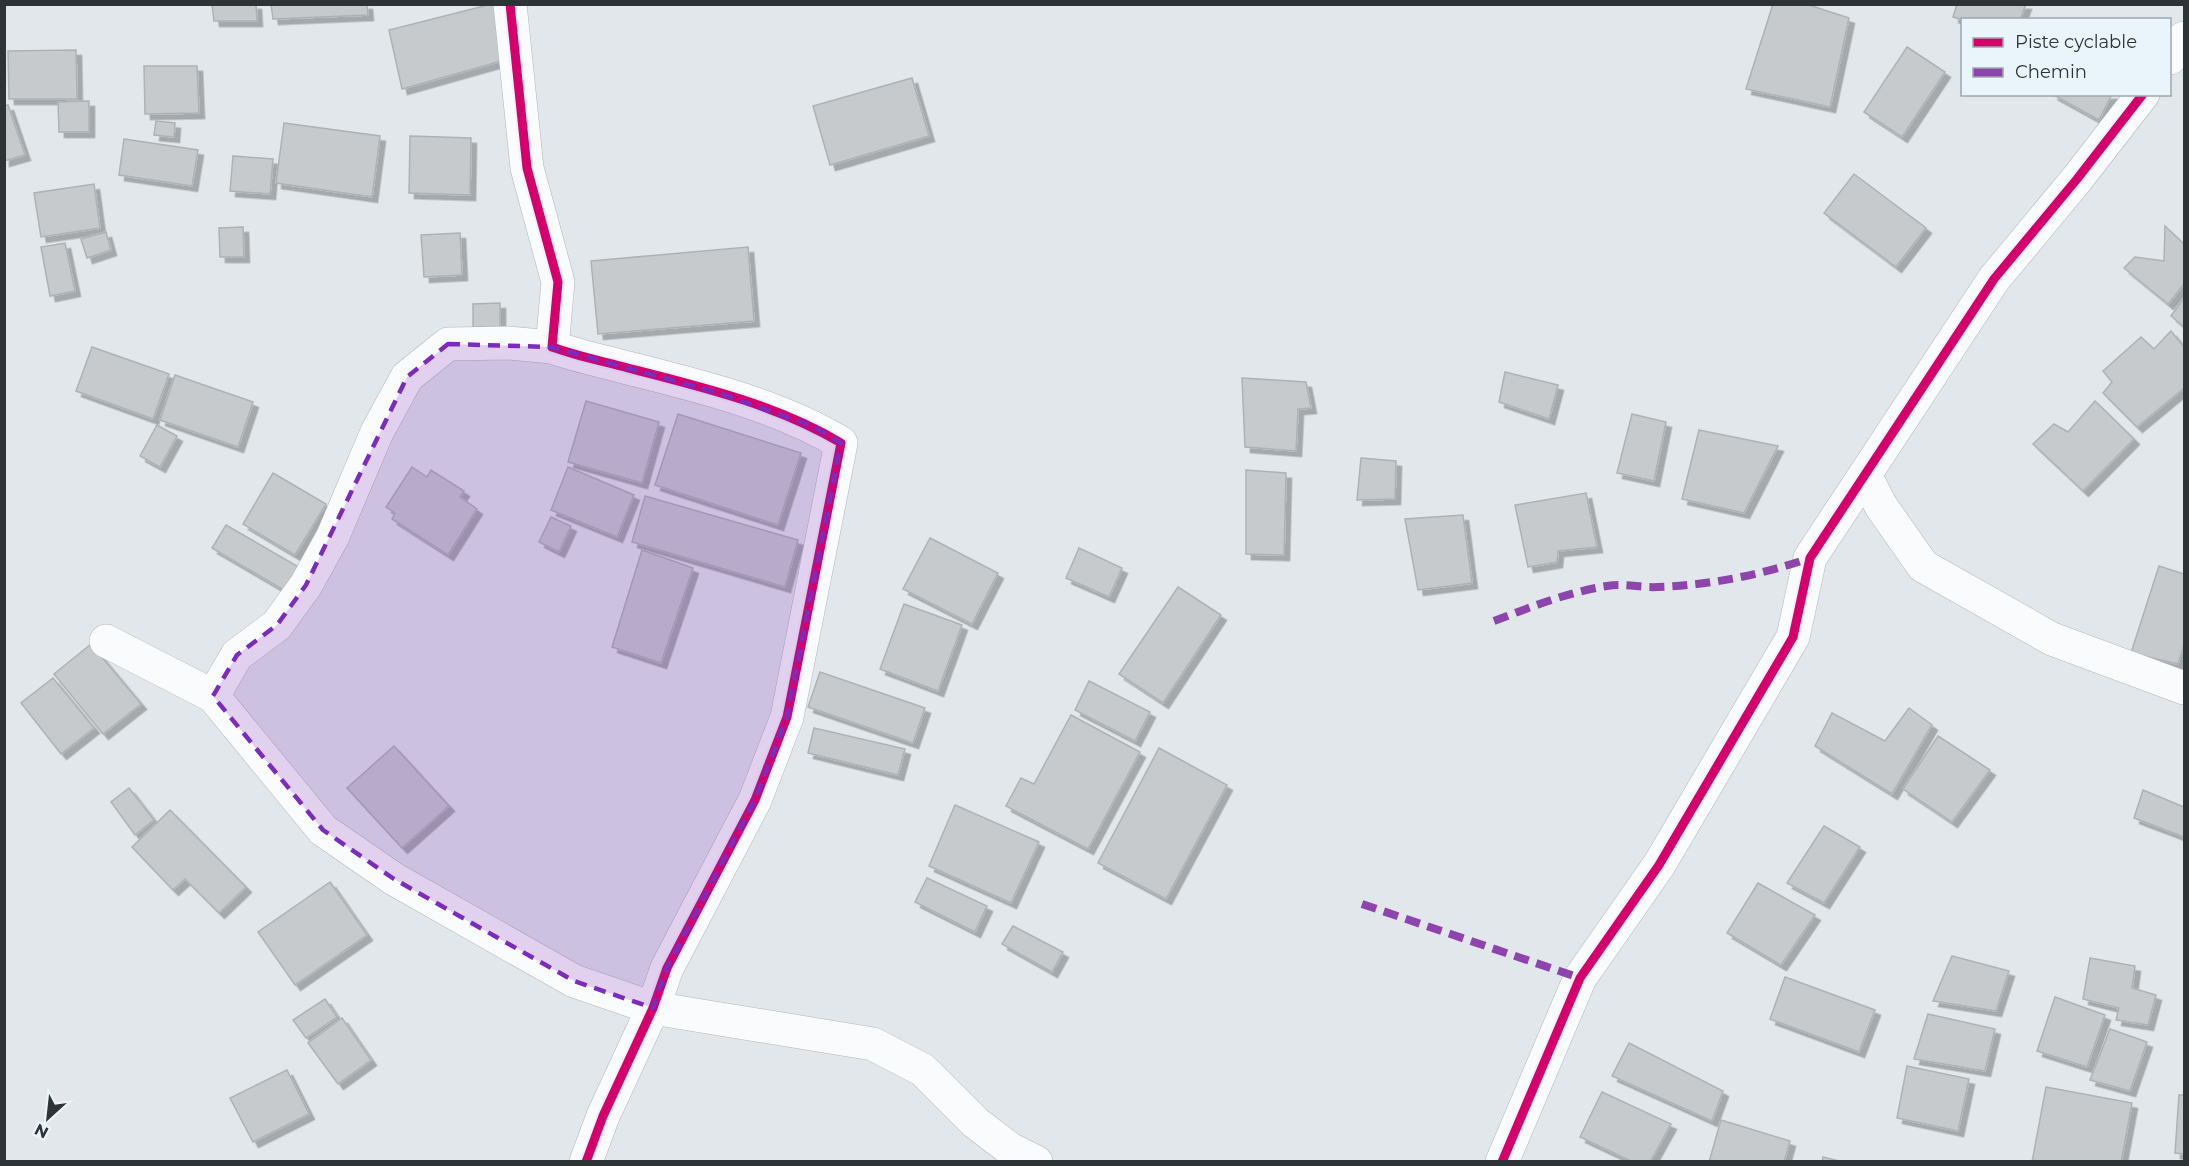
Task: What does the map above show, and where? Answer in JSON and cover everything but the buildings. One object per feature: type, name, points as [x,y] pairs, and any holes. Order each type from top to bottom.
[{"type":"street","points":[[510,4],[527,168],[558,282],[552,347]]},
{"type":"street","points":[[2171,55],[2184,38]]},
{"type":"street","points":[[1502,1161],[1580,978],[1659,865],[1793,637],[1810,558],[1866,477],[1994,279],[2077,179],[2141,96]]},
{"type":"street","points":[[213,696],[237,655],[277,625],[306,585],[333,536],[377,432],[407,377],[448,344],[508,343],[552,347],[577,356],[718,393],[813,426],[841,443],[787,717],[755,801],[667,968],[653,1008],[603,1116],[586,1161]]},
{"type":"street","points":[[1866,477],[1881,506],[1923,566],[2052,639],[2184,688]]},
{"type":"street","points":[[106,641],[213,696],[322,830],[394,879],[574,981],[653,1008],[873,1044],[923,1070],[976,1124],[1010,1149],[1036,1161]]},
{"type":"highlighted area","points":[[448,344],[552,347],[719,393],[813,426],[841,443],[787,717],[755,800],[667,968],[653,1008],[574,981],[394,879],[323,830],[213,696],[237,655],[277,625],[306,585],[407,377]]},
{"type":"marked path","points":[[1494,621],[1550,600],[1592,589],[1613,585],[1658,587],[1716,581],[1754,574],[1810,558]]},
{"type":"marked path","points":[[1362,904],[1580,978]]},
{"type":"cycle path","points":[[510,4],[527,168],[558,282],[552,347],[738,398],[791,418],[841,443],[787,717],[755,800],[667,968],[653,1008],[603,1116],[586,1162]]},
{"type":"cycle path","points":[[1502,1162],[1580,978],[1659,865],[1793,637],[1810,558],[1994,279],[2077,179],[2141,96]]}]
